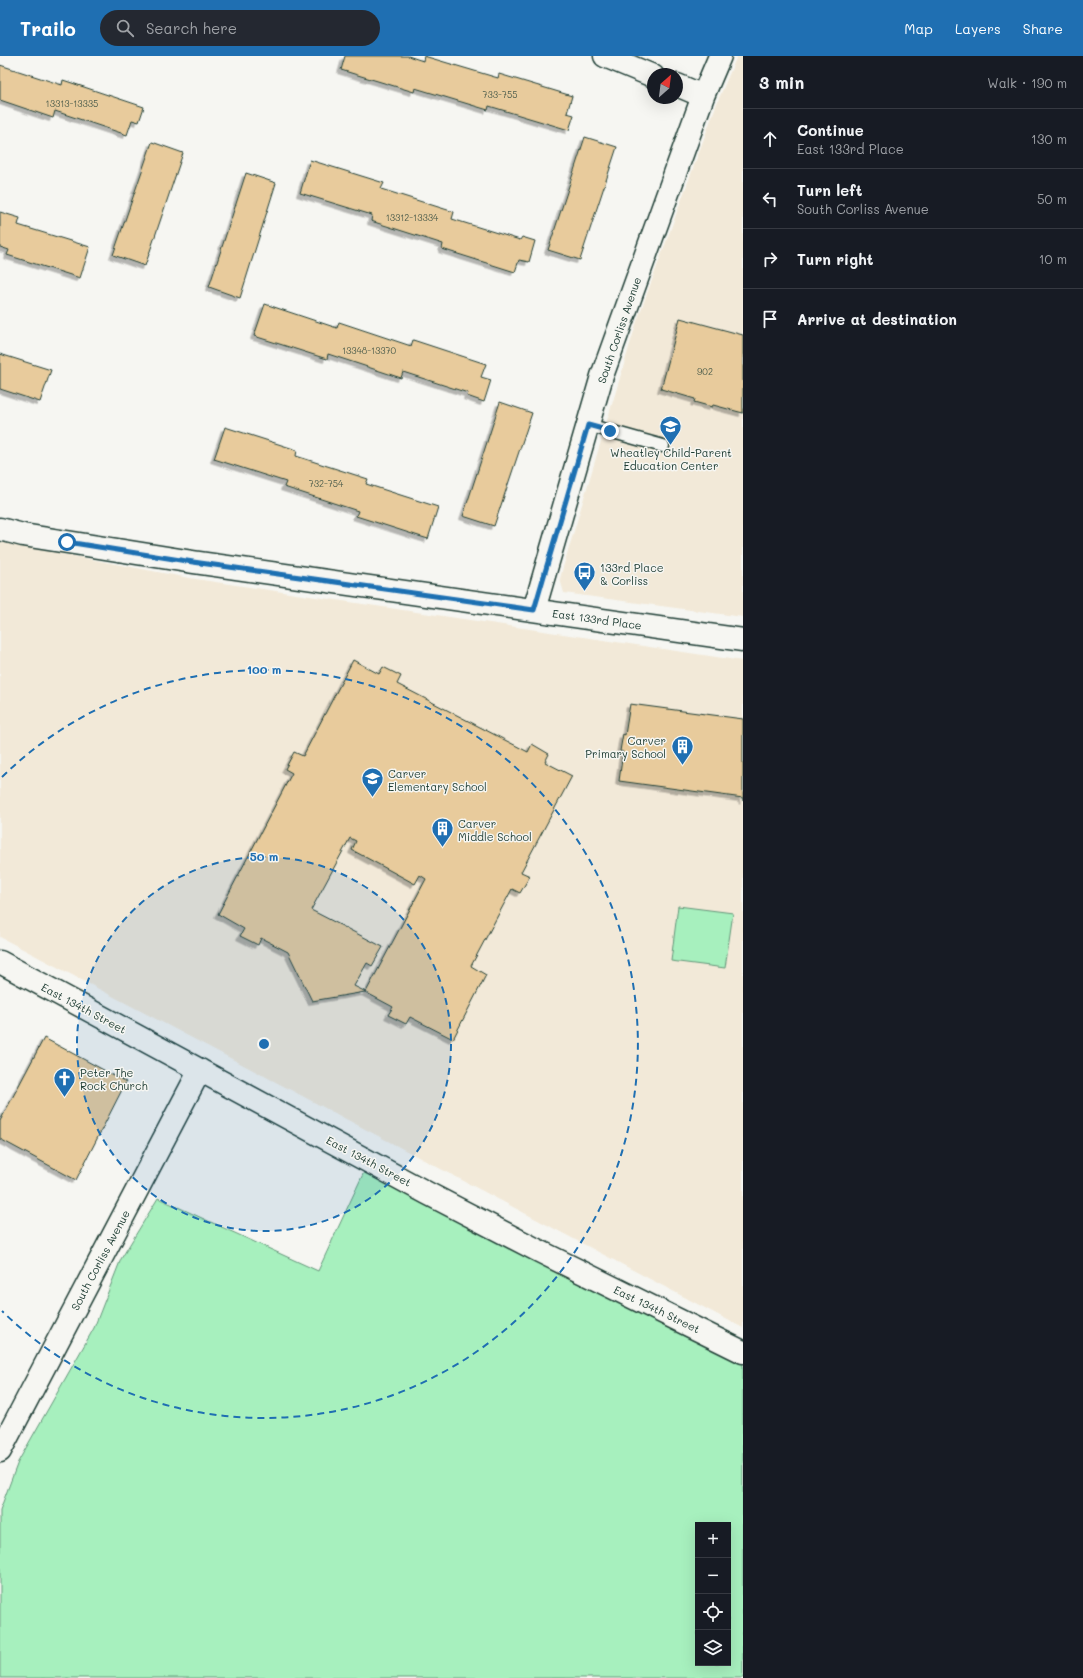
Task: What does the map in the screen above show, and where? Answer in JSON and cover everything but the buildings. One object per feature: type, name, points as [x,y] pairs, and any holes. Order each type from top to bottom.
[{"type":"street","points":[[605,56],[647,74]]},
{"type":"street","name":"South Corliss Avenue","points":[[534,610],[602,376],[703,96],[720,56]]},
{"type":"street","points":[[683,88],[703,96]]},
{"type":"street","name":"East 133rd Place","points":[[0,529],[22,535],[185,561],[743,640]]},
{"type":"street","name":"East 134th Street","points":[[0,962],[539,1251],[741,1346]]},
{"type":"street","name":"South Corliss Avenue","points":[[0,1451],[200,1070]]},
{"type":"lane","points":[[588,425],[663,446]]},
{"type":"shaded area","name":"Wheatley Child-Parent Education Center","points":[[737,56],[743,56],[743,617],[564,593],[560,579],[562,571],[637,321],[717,103]]},
{"type":"shaded area","name":"Carver Elementary School","points":[[0,542],[189,578],[743,661],[743,1328],[0,937]]},
{"type":"green space","points":[[678,906],[733,913],[725,968],[671,961]]},
{"type":"green space","points":[[364,1172],[743,1364],[743,1678],[0,1678],[0,1510],[18,1462],[94,1328],[121,1259],[158,1198],[318,1271]]},
{"type":"place","name":"Wheatley Child-Parent Education Center","points":[[671,446]]},
{"type":"place","name":"133rd Place & Corliss","points":[[585,592]]},
{"type":"place","name":"Carver Primary School","points":[[682,766]]},
{"type":"place","name":"Carver Elementary School","points":[[372,798]]},
{"type":"place","name":"Carver Middle School","points":[[443,848]]},
{"type":"place","name":"Peter The Rock Church","points":[[65,1098]]},
{"type":"route","points":[[67,542],[193,562],[534,610],[588,425],[610,431]]}]
